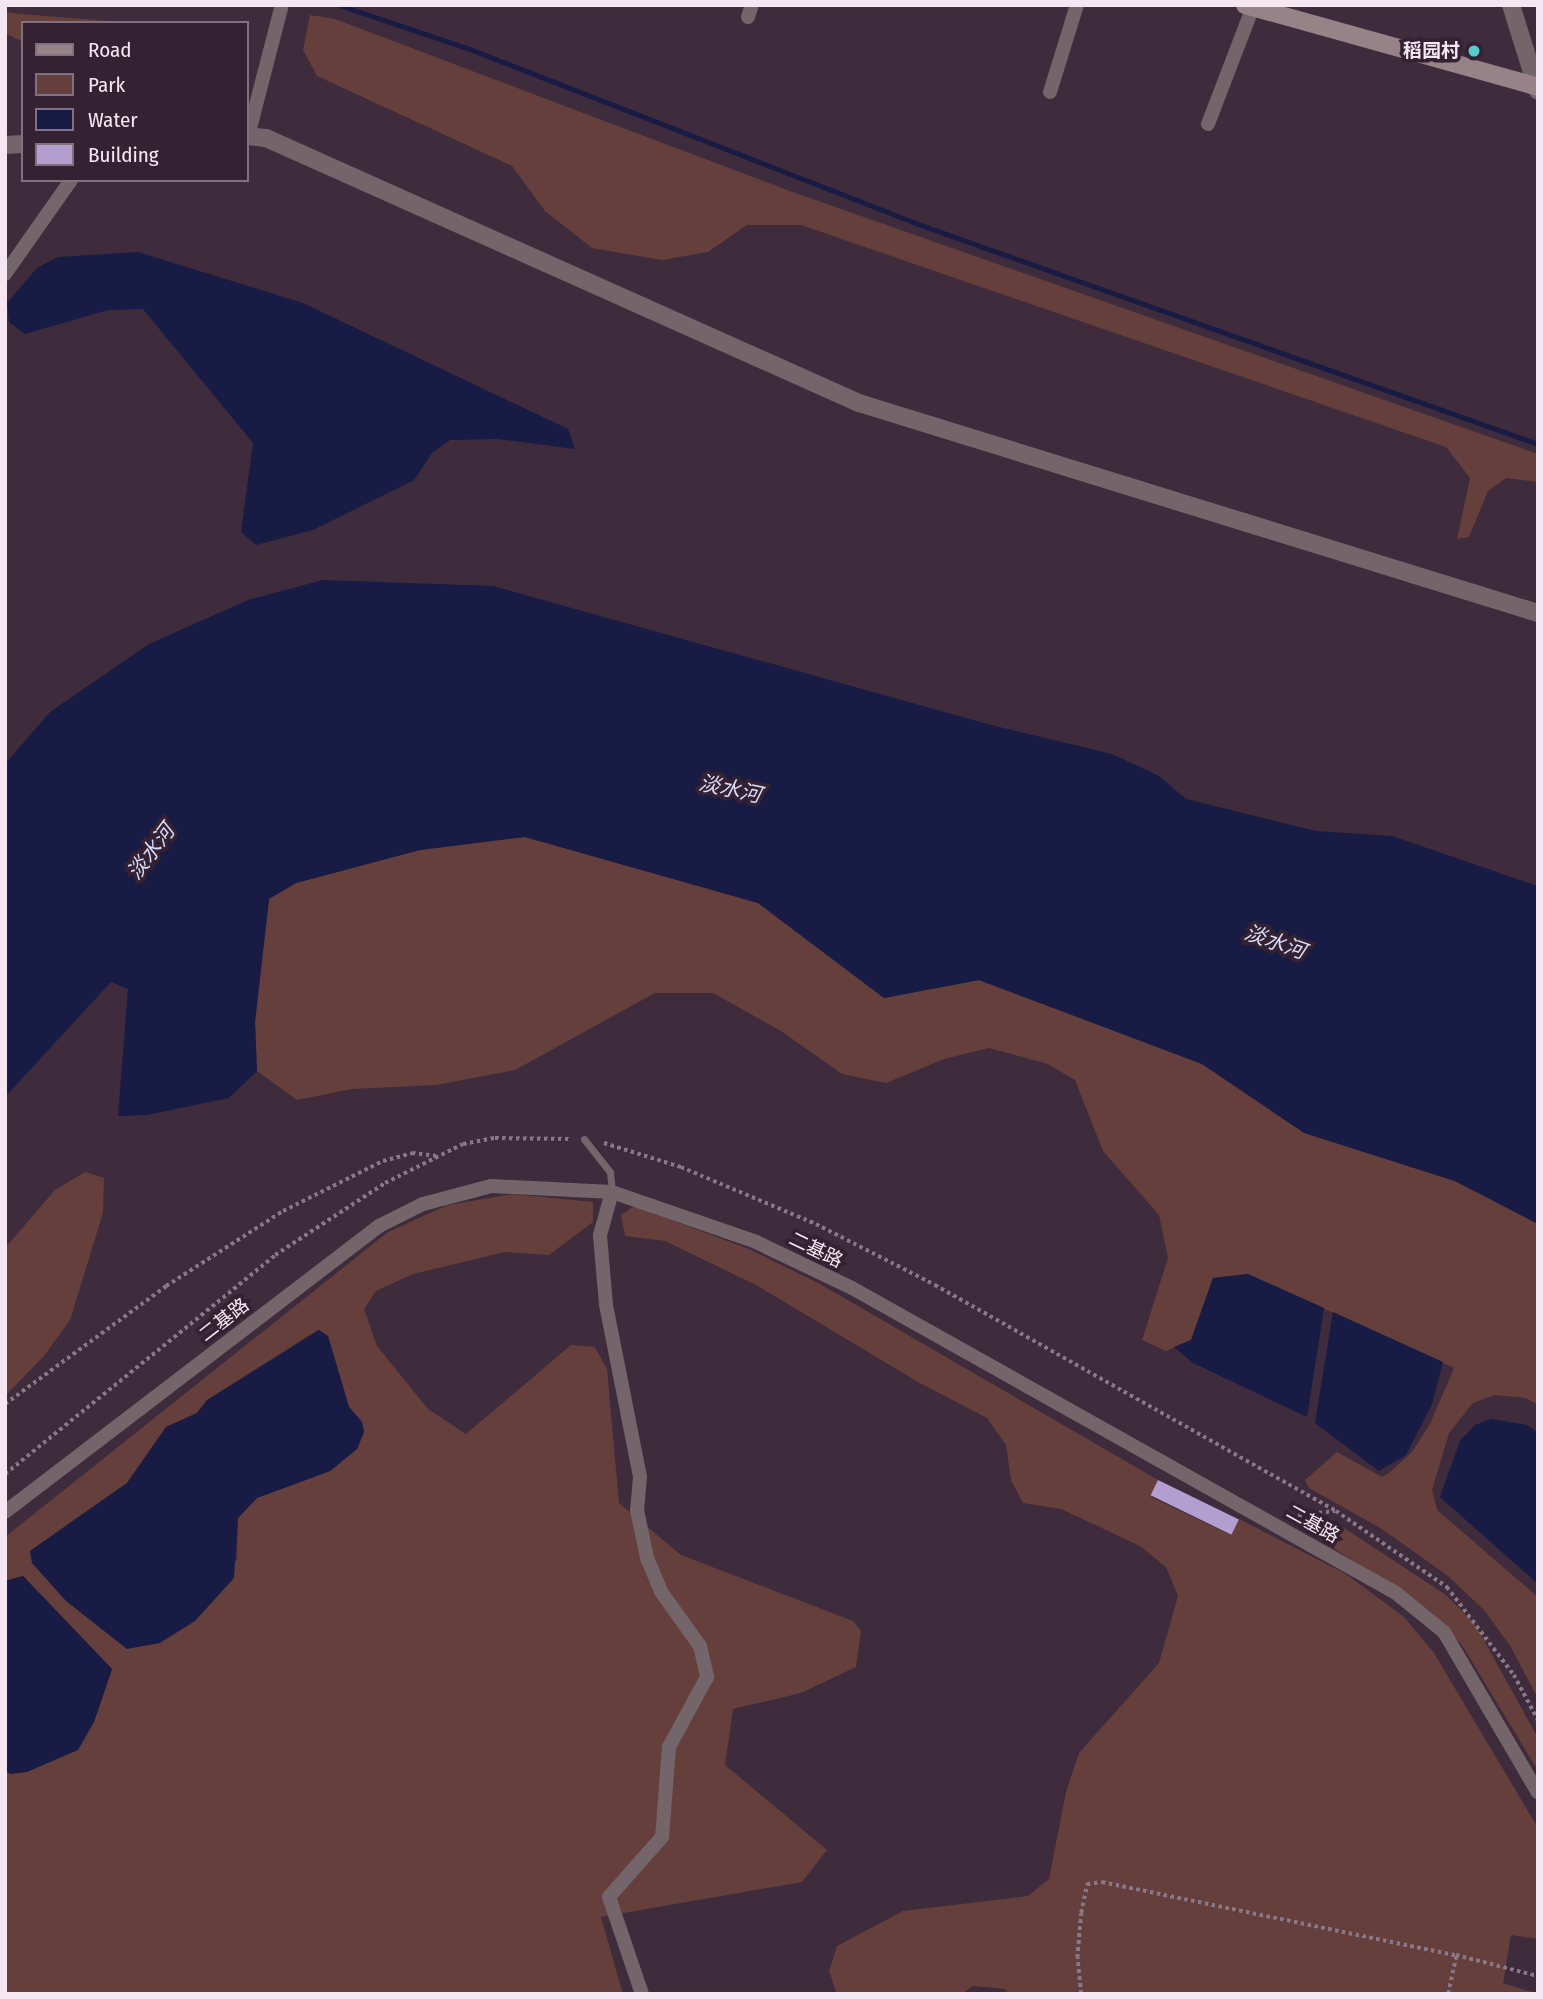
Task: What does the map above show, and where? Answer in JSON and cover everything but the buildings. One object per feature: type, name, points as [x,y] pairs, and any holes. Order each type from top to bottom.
[{"type":"main road","points":[[1249,6],[1537,88]]},
{"type":"street","points":[[1050,92],[1077,5]]},
{"type":"street","points":[[1511,5],[1537,88]]},
{"type":"street","points":[[1208,124],[1249,6]]},
{"type":"street","points":[[248,132],[282,8]]},
{"type":"street","points":[[248,136],[266,138],[859,403],[1538,613]]},
{"type":"street","points":[[5,274],[70,182]]},
{"type":"street","name":"二基路","points":[[5,1512],[379,1226],[423,1204],[491,1186],[560,1186],[612,1192],[756,1242],[852,1288],[1264,1519],[1426,1614],[1465,1663],[1538,1793]]},
{"type":"street","points":[[612,1192],[600,1235],[606,1305],[640,1477],[637,1510],[647,1558],[662,1593],[700,1646],[707,1677],[669,1747],[662,1837],[609,1897],[642,1994]]},
{"type":"lane","points":[[584,1139],[610,1172],[612,1192]]},
{"type":"path","points":[[5,1474],[275,1255],[385,1183],[463,1144],[495,1138],[584,1139],[643,1153],[817,1224],[1336,1511],[1447,1587],[1514,1675],[1538,1720]]},
{"type":"path","points":[[5,1404],[166,1286],[284,1211],[383,1161],[412,1153],[439,1156]]},
{"type":"path","points":[[1264,1519],[1336,1511]]},
{"type":"path","points":[[1081,1994],[1077,1958],[1081,1913],[1087,1884],[1102,1882],[1456,1955],[1538,1976]]},
{"type":"path","points":[[1448,1994],[1456,1955]]},
{"type":"green space","points":[[5,12],[109,21],[21,21],[21,41],[5,33]]},
{"type":"green space","points":[[310,15],[335,19],[787,190],[1538,454],[1538,482],[1506,478],[1488,491],[1469,537],[1457,539],[1470,478],[1446,447],[801,225],[747,225],[708,252],[662,260],[592,248],[545,211],[512,166],[317,76],[303,50]]},
{"type":"green space","points":[[525,837],[758,903],[884,998],[979,980],[1202,1064],[1305,1133],[1455,1181],[1538,1224],[1538,1405],[1526,1398],[1495,1395],[1473,1403],[1449,1433],[1432,1490],[1437,1510],[1538,1597],[1538,1699],[1511,1647],[1484,1610],[1448,1576],[1382,1529],[1309,1488],[1305,1480],[1337,1452],[1382,1477],[1389,1473],[1412,1452],[1430,1424],[1454,1368],[1248,1274],[1213,1278],[1191,1340],[1166,1351],[1142,1340],[1168,1258],[1159,1215],[1103,1151],[1075,1080],[1048,1064],[989,1048],[944,1059],[886,1083],[842,1074],[781,1031],[713,993],[655,993],[515,1070],[436,1085],[352,1089],[297,1100],[257,1071],[255,1022],[269,899],[296,883],[420,850]]},
{"type":"green space","points":[[85,1172],[104,1178],[103,1213],[70,1320],[44,1356],[5,1396],[5,1248],[55,1190]]},
{"type":"green space","points":[[513,1194],[593,1202],[593,1222],[549,1255],[505,1252],[413,1274],[376,1291],[364,1309],[377,1346],[428,1409],[466,1434],[571,1345],[595,1347],[607,1369],[619,1503],[681,1555],[853,1621],[861,1631],[856,1667],[801,1693],[733,1709],[725,1765],[827,1850],[802,1882],[601,1917],[623,1994],[5,1994],[5,1771],[11,1774],[94,1722],[112,1669],[23,1576],[5,1581],[5,1537],[388,1232],[448,1205]],"holes":[[[318,1330],[328,1336],[349,1407],[362,1422],[364,1432],[357,1449],[330,1471],[257,1498],[238,1518],[237,1560],[127,1649],[30,1551],[127,1483],[166,1427],[197,1413],[207,1400]]]},
{"type":"green space","points":[[634,1206],[749,1249],[820,1284],[1158,1480],[1151,1497],[1231,1535],[1239,1519],[1346,1574],[1404,1617],[1434,1653],[1538,1828],[1538,1939],[1511,1935],[1503,1983],[1538,1994],[1008,1994],[1005,1989],[973,1986],[962,1994],[837,1994],[829,1971],[837,1946],[903,1911],[1028,1896],[1049,1879],[1066,1792],[1079,1753],[1159,1663],[1178,1596],[1166,1567],[1140,1546],[1061,1509],[1023,1503],[1011,1480],[1006,1445],[987,1418],[918,1382],[756,1285],[665,1241],[625,1236],[621,1215]]},
{"type":"green space","points":[[1317,1519],[1335,1522],[1446,1595],[1475,1624],[1538,1738],[1538,1771],[1462,1645],[1430,1611],[1295,1523]]},
{"type":"water","points":[[138,252],[303,303],[568,429],[575,449],[498,439],[450,440],[432,453],[414,480],[313,530],[256,545],[241,532],[253,443],[143,309],[108,310],[25,334],[9,322],[7,303],[37,268],[58,257]]},
{"type":"water","name":"淡水河","points":[[323,580],[493,586],[991,725],[1112,754],[1159,776],[1186,799],[1316,831],[1392,836],[1538,886],[1538,1224],[1455,1181],[1304,1133],[1202,1064],[979,980],[884,998],[758,903],[525,837],[420,850],[296,883],[269,899],[255,1022],[257,1071],[229,1098],[147,1115],[118,1116],[128,989],[111,982],[5,1097],[5,764],[50,712],[149,644],[248,600]]},
{"type":"water","points":[[1248,1274],[1324,1308],[1307,1417],[1193,1363],[1174,1347],[1191,1340],[1213,1278]]},
{"type":"water","points":[[1333,1312],[1443,1362],[1432,1404],[1406,1455],[1379,1471],[1315,1423]]},
{"type":"water","points":[[319,1330],[328,1336],[349,1407],[362,1422],[364,1432],[357,1449],[330,1471],[257,1498],[238,1518],[234,1578],[195,1621],[160,1643],[127,1649],[66,1601],[32,1563],[30,1551],[127,1483],[166,1427],[197,1413],[207,1400]]},
{"type":"water","points":[[1491,1419],[1527,1425],[1538,1433],[1538,1584],[1440,1497],[1460,1441],[1475,1425]]},
{"type":"water","points":[[23,1576],[112,1669],[94,1722],[78,1750],[27,1772],[11,1774],[5,1771],[5,1581]]},
{"type":"waterway","points":[[339,5],[467,48],[915,223],[1538,444]]},
{"type":"place","name":"稻园村","points":[[1474,51]]}]
